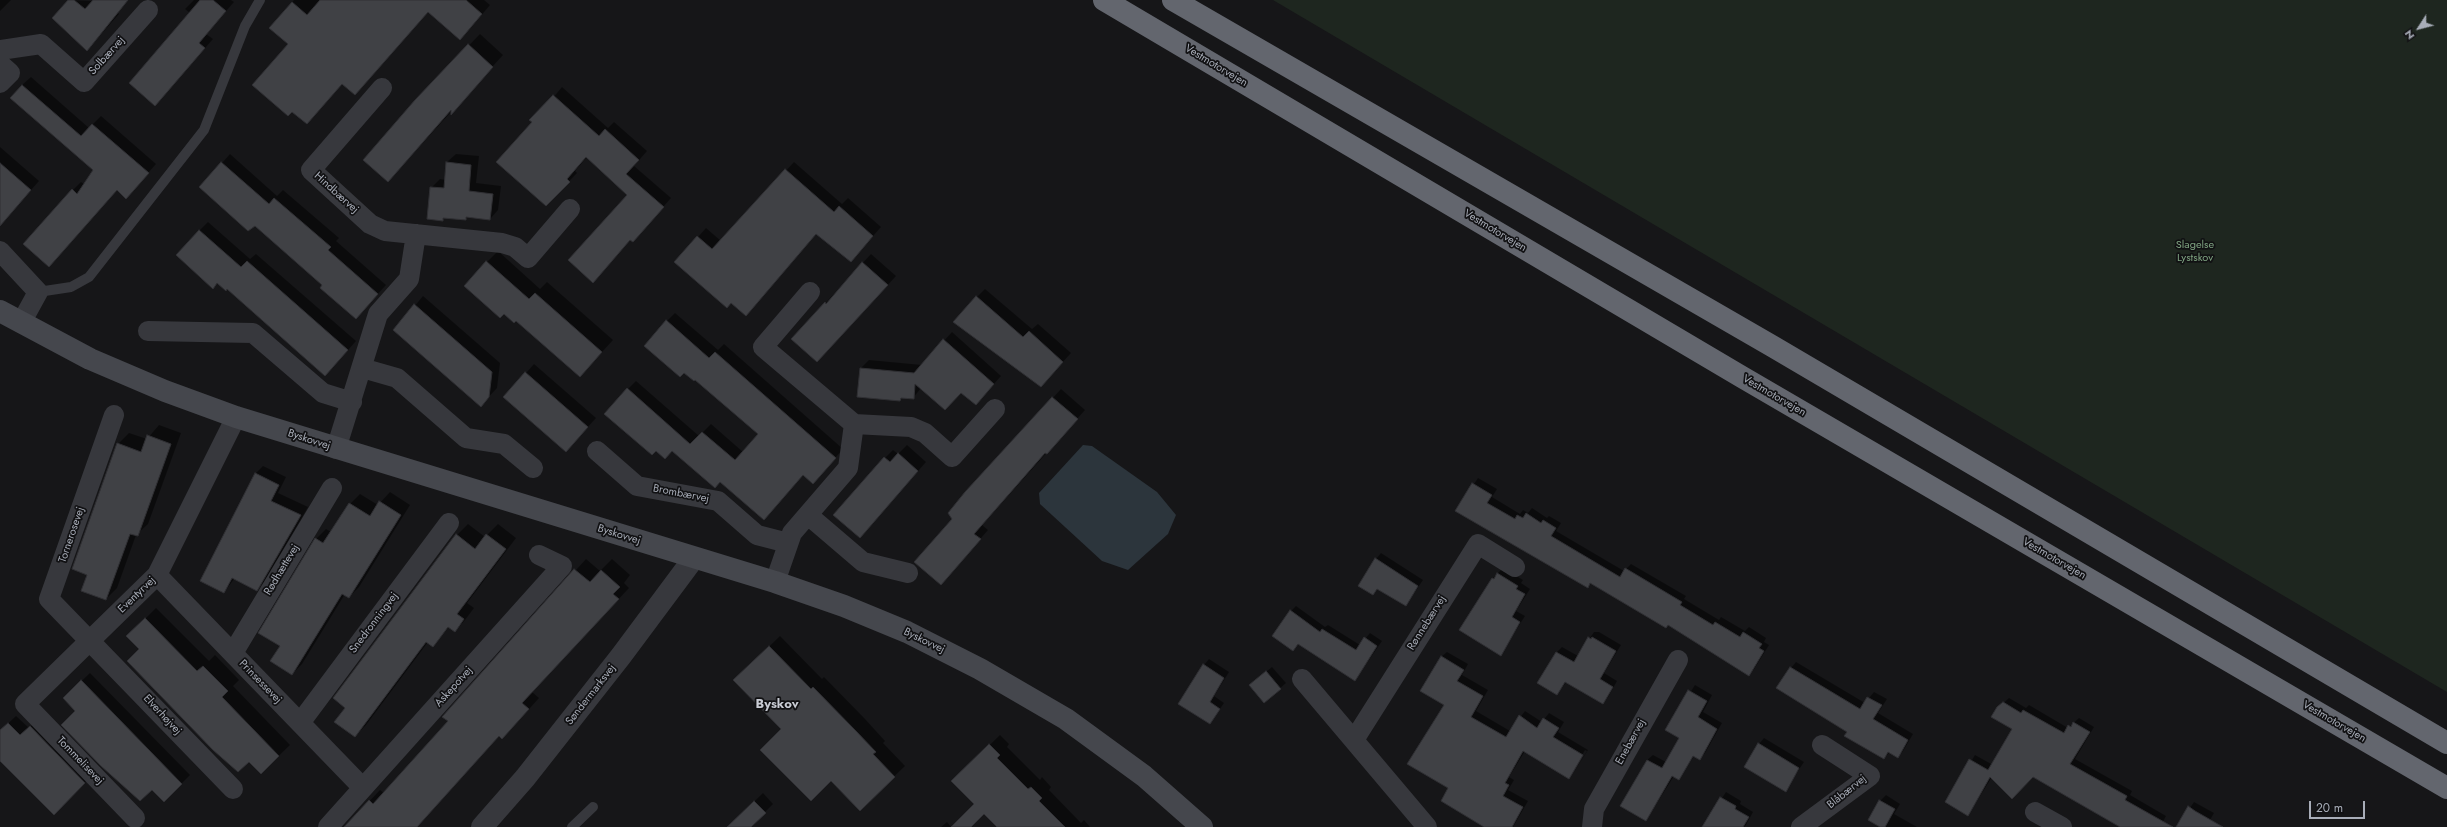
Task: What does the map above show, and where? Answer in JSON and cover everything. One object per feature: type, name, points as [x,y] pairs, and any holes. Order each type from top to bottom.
[{"type":"highway","name":"Vestmotorvejen","points":[[1104,0],[1756,385],[2447,788]]},
{"type":"highway","points":[[1173,0],[1765,342],[2447,743]]},
{"type":"main road","name":"Byskovvej","points":[[0,311],[20,323],[135,378],[236,417],[336,449],[775,582],[844,606],[907,632],[980,669],[1066,719],[1144,776],[1202,827]]},
{"type":"street","name":"Solbærvej","points":[[0,50],[41,44],[84,82],[148,10]]},
{"type":"street","points":[[0,64],[10,72],[0,83]]},
{"type":"street","name":"Hindbærvej","points":[[382,88],[311,170],[370,224],[385,231],[502,243],[515,247],[528,258],[570,209]]},
{"type":"street","points":[[336,449],[352,402],[378,314],[409,278],[416,234]]},
{"type":"street","points":[[0,251],[38,292],[20,323]]},
{"type":"street","points":[[810,292],[763,347],[854,424],[911,427],[925,432],[952,457],[994,409]]},
{"type":"street","points":[[148,331],[253,333],[323,393],[352,402]]},
{"type":"street","points":[[362,368],[397,378],[466,438],[504,444],[533,468]]},
{"type":"street","name":"Tornerosevej","points":[[91,640],[49,599],[114,416]]},
{"type":"street","name":"Eventyrvej","points":[[25,704],[158,575],[236,417]]},
{"type":"street","points":[[775,582],[792,533],[848,468],[854,424]]},
{"type":"street","name":"Brombærvej","points":[[597,451],[637,486],[718,501],[757,535],[788,543]]},
{"type":"street","name":"Rødhættevej","points":[[233,653],[332,488]]},
{"type":"street","points":[[808,515],[862,562],[908,574]]},
{"type":"street","name":"Snedronningvej","points":[[300,723],[449,524]]},
{"type":"street","name":"Rønnebærvej","points":[[1354,740],[1478,544],[1515,567]]},
{"type":"street","name":"Askepotvej","points":[[328,827],[562,566],[539,555]]},
{"type":"street","name":"Søndermarksvej","points":[[482,827],[525,778],[621,656],[694,558]]},
{"type":"street","name":"Prinsessevej","points":[[158,575],[363,788]]},
{"type":"street","name":"Elverhøjvej","points":[[91,640],[233,790]]},
{"type":"street","name":"Enebærvej","points":[[1592,827],[1594,809],[1678,660]]},
{"type":"street","points":[[1302,679],[1427,827]]},
{"type":"street","name":"Tommelisevej","points":[[25,704],[135,818]]},
{"type":"street","name":"Blåbærvej","points":[[1800,827],[1870,776],[1822,745]]},
{"type":"street","points":[[2035,812],[2062,827]]},
{"type":"lane","points":[[38,292],[70,287],[89,277],[204,130],[245,26],[260,0]]},
{"type":"lane","points":[[572,827],[593,807]]},
{"type":"green space","name":"Slagelse Lystskov","points":[[1273,0],[2447,0],[2447,692]]},
{"type":"shaded area","points":[[1083,445],[1092,446],[1157,492],[1176,515],[1168,534],[1128,570],[1102,561],[1040,504],[1039,493]]},
{"type":"building","points":[[68,0],[74,0],[85,9],[93,0],[128,0],[87,51],[52,18]]},
{"type":"building","points":[[200,0],[213,0],[226,11],[199,43],[205,48],[155,106],[129,83]]},
{"type":"building","points":[[320,0],[466,0],[482,14],[460,40],[428,12],[355,95],[342,84],[307,124],[292,112],[288,116],[252,85],[288,44],[269,28],[292,2],[307,15]]},
{"type":"building","points":[[468,44],[493,67],[451,115],[451,110],[388,182],[363,160],[415,100]]},
{"type":"building","points":[[22,85],[81,136],[92,124],[149,173],[126,199],[117,190],[49,267],[23,244],[72,189],[77,194],[93,170],[10,98]]},
{"type":"building","points":[[553,95],[599,136],[605,129],[639,160],[626,174],[664,207],[633,242],[630,240],[593,283],[568,260],[627,195],[586,157],[567,179],[570,182],[546,206],[496,162],[532,122],[529,120]]},
{"type":"building","points":[[221,162],[269,204],[274,198],[331,247],[328,250],[378,294],[356,319],[320,288],[322,285],[255,226],[248,231],[199,187]]},
{"type":"building","points":[[446,162],[471,165],[469,191],[493,194],[490,220],[466,217],[466,220],[443,218],[443,221],[427,219],[430,187],[444,188]]},
{"type":"building","points":[[0,163],[31,190],[0,226]]},
{"type":"building","points":[[785,169],[834,212],[839,206],[873,236],[851,262],[816,234],[746,316],[731,303],[727,308],[674,262],[697,236],[712,249]]},
{"type":"building","points":[[199,230],[241,267],[247,261],[348,350],[325,376],[227,289],[226,291],[217,283],[213,289],[176,255]]},
{"type":"building","points":[[486,261],[529,299],[535,293],[602,352],[580,377],[516,321],[514,323],[504,314],[500,318],[464,286]]},
{"type":"building","points":[[862,262],[888,285],[817,362],[791,339],[825,302],[826,304]]},
{"type":"building","points":[[976,296],[1023,337],[1029,331],[1063,362],[1041,387],[953,322]]},
{"type":"building","points":[[414,304],[492,372],[489,397],[481,407],[393,330]]},
{"type":"building","points":[[666,320],[709,358],[715,352],[836,458],[813,484],[803,475],[764,520],[720,482],[715,488],[672,451],[665,459],[656,451],[652,455],[604,414],[627,388],[690,444],[702,432],[735,460],[758,434],[695,380],[694,381],[684,373],[680,377],[644,346]]},
{"type":"building","points":[[943,339],[994,384],[976,405],[961,393],[945,410],[915,384],[914,399],[901,398],[900,401],[857,397],[860,368],[914,373]]},
{"type":"building","points":[[525,372],[588,427],[566,452],[503,397]]},
{"type":"building","points":[[1052,397],[1078,419],[1047,454],[1045,453],[974,534],[981,539],[941,585],[914,562],[952,519],[948,513],[965,492]]},
{"type":"building","points":[[147,435],[171,444],[138,536],[130,534],[106,600],[81,591],[87,575],[72,569],[117,443],[141,452]]},
{"type":"building","points":[[898,453],[918,471],[860,538],[833,515],[884,457],[890,462]]},
{"type":"building","points":[[255,473],[279,485],[271,501],[301,515],[257,591],[232,578],[224,593],[200,581]]},
{"type":"building","points":[[1472,483],[1492,495],[1487,503],[1515,519],[1517,515],[1523,518],[1526,513],[1541,523],[1543,520],[1556,528],[1551,536],[1620,577],[1625,568],[1682,602],[1680,605],[1713,625],[1715,622],[1740,637],[1743,632],[1762,644],[1759,648],[1764,651],[1749,676],[1668,625],[1666,628],[1590,583],[1588,588],[1455,511]]},
{"type":"building","points":[[379,501],[401,515],[349,598],[342,594],[292,675],[270,661],[280,646],[258,633],[315,538],[323,543],[349,503],[370,516]]},
{"type":"building","points":[[456,534],[475,549],[486,534],[506,549],[457,614],[464,619],[455,632],[448,627],[433,647],[426,642],[355,737],[334,722],[345,708],[333,698]]},
{"type":"building","points":[[1375,558],[1418,586],[1406,606],[1377,589],[1373,595],[1358,586]]},
{"type":"building","points":[[574,569],[590,582],[601,570],[620,587],[613,594],[619,599],[522,703],[529,709],[502,739],[499,736],[417,827],[344,827],[369,800],[373,804],[448,721],[442,717]]},
{"type":"building","points":[[1497,573],[1518,586],[1516,589],[1525,594],[1512,617],[1520,622],[1501,656],[1459,630],[1492,578],[1494,579]]},
{"type":"building","points":[[1290,610],[1320,632],[1322,629],[1356,650],[1364,637],[1377,646],[1355,681],[1298,644],[1293,651],[1272,636]]},
{"type":"building","points":[[145,618],[197,671],[203,666],[228,691],[222,697],[279,756],[261,774],[249,762],[238,772],[213,750],[127,661],[139,649],[126,636]]},
{"type":"building","points":[[1588,637],[1591,639],[1592,637],[1616,651],[1600,679],[1613,687],[1603,704],[1565,682],[1557,695],[1537,683],[1556,652],[1574,662]]},
{"type":"building","points":[[769,646],[811,689],[813,687],[855,730],[876,752],[873,754],[895,777],[860,811],[831,781],[811,801],[760,750],[781,729],[733,680]]},
{"type":"building","points":[[1441,656],[1464,670],[1457,681],[1483,696],[1471,717],[1506,737],[1519,715],[1537,728],[1543,718],[1559,728],[1553,737],[1583,755],[1569,779],[1523,751],[1505,783],[1509,785],[1503,796],[1523,807],[1512,827],[1484,827],[1441,801],[1448,788],[1407,764],[1444,705],[1420,691]]},
{"type":"building","points":[[1203,664],[1224,678],[1210,702],[1220,709],[1210,724],[1178,704]]},
{"type":"building","points":[[1790,667],[1860,709],[1867,697],[1882,705],[1873,719],[1908,740],[1898,758],[1888,752],[1884,759],[1844,736],[1847,732],[1776,688]]},
{"type":"building","points":[[1266,671],[1281,689],[1264,703],[1249,685]]},
{"type":"building","points":[[81,680],[182,784],[164,802],[152,790],[140,801],[101,766],[61,725],[75,711],[63,698]]},
{"type":"building","points":[[1688,690],[1707,701],[1698,717],[1717,729],[1700,760],[1693,756],[1679,780],[1672,776],[1646,821],[1620,806],[1647,760],[1662,768],[1679,738],[1665,730]]},
{"type":"building","points":[[2003,702],[2021,713],[2023,710],[2064,733],[2068,725],[2071,727],[2073,722],[2090,732],[2070,764],[2127,796],[2125,800],[2173,827],[2120,827],[2033,777],[2012,799],[1990,777],[1968,816],[1945,802],[1969,759],[1988,770],[2012,729],[1991,717],[1997,707]]},
{"type":"building","points":[[8,723],[20,735],[30,726],[85,783],[54,815],[0,761],[0,730]]},
{"type":"building","points":[[1758,743],[1799,768],[1786,792],[1744,767]]},
{"type":"building","points":[[989,744],[1000,755],[997,758],[1028,789],[1031,787],[1042,798],[1039,801],[1065,827],[997,827],[984,814],[971,827],[951,827],[974,804],[951,781]]},
{"type":"building","points":[[1720,797],[1736,806],[1735,809],[1749,817],[1743,827],[1702,827]]},
{"type":"building","points":[[1879,800],[1895,809],[1885,827],[1880,827],[1868,820]]},
{"type":"building","points":[[754,801],[766,813],[751,827],[727,827]]},
{"type":"building","points":[[2188,806],[2195,811],[2223,827],[2176,827]]},
{"type":"district","name":"Byskov","points":[[777,705]]}]
